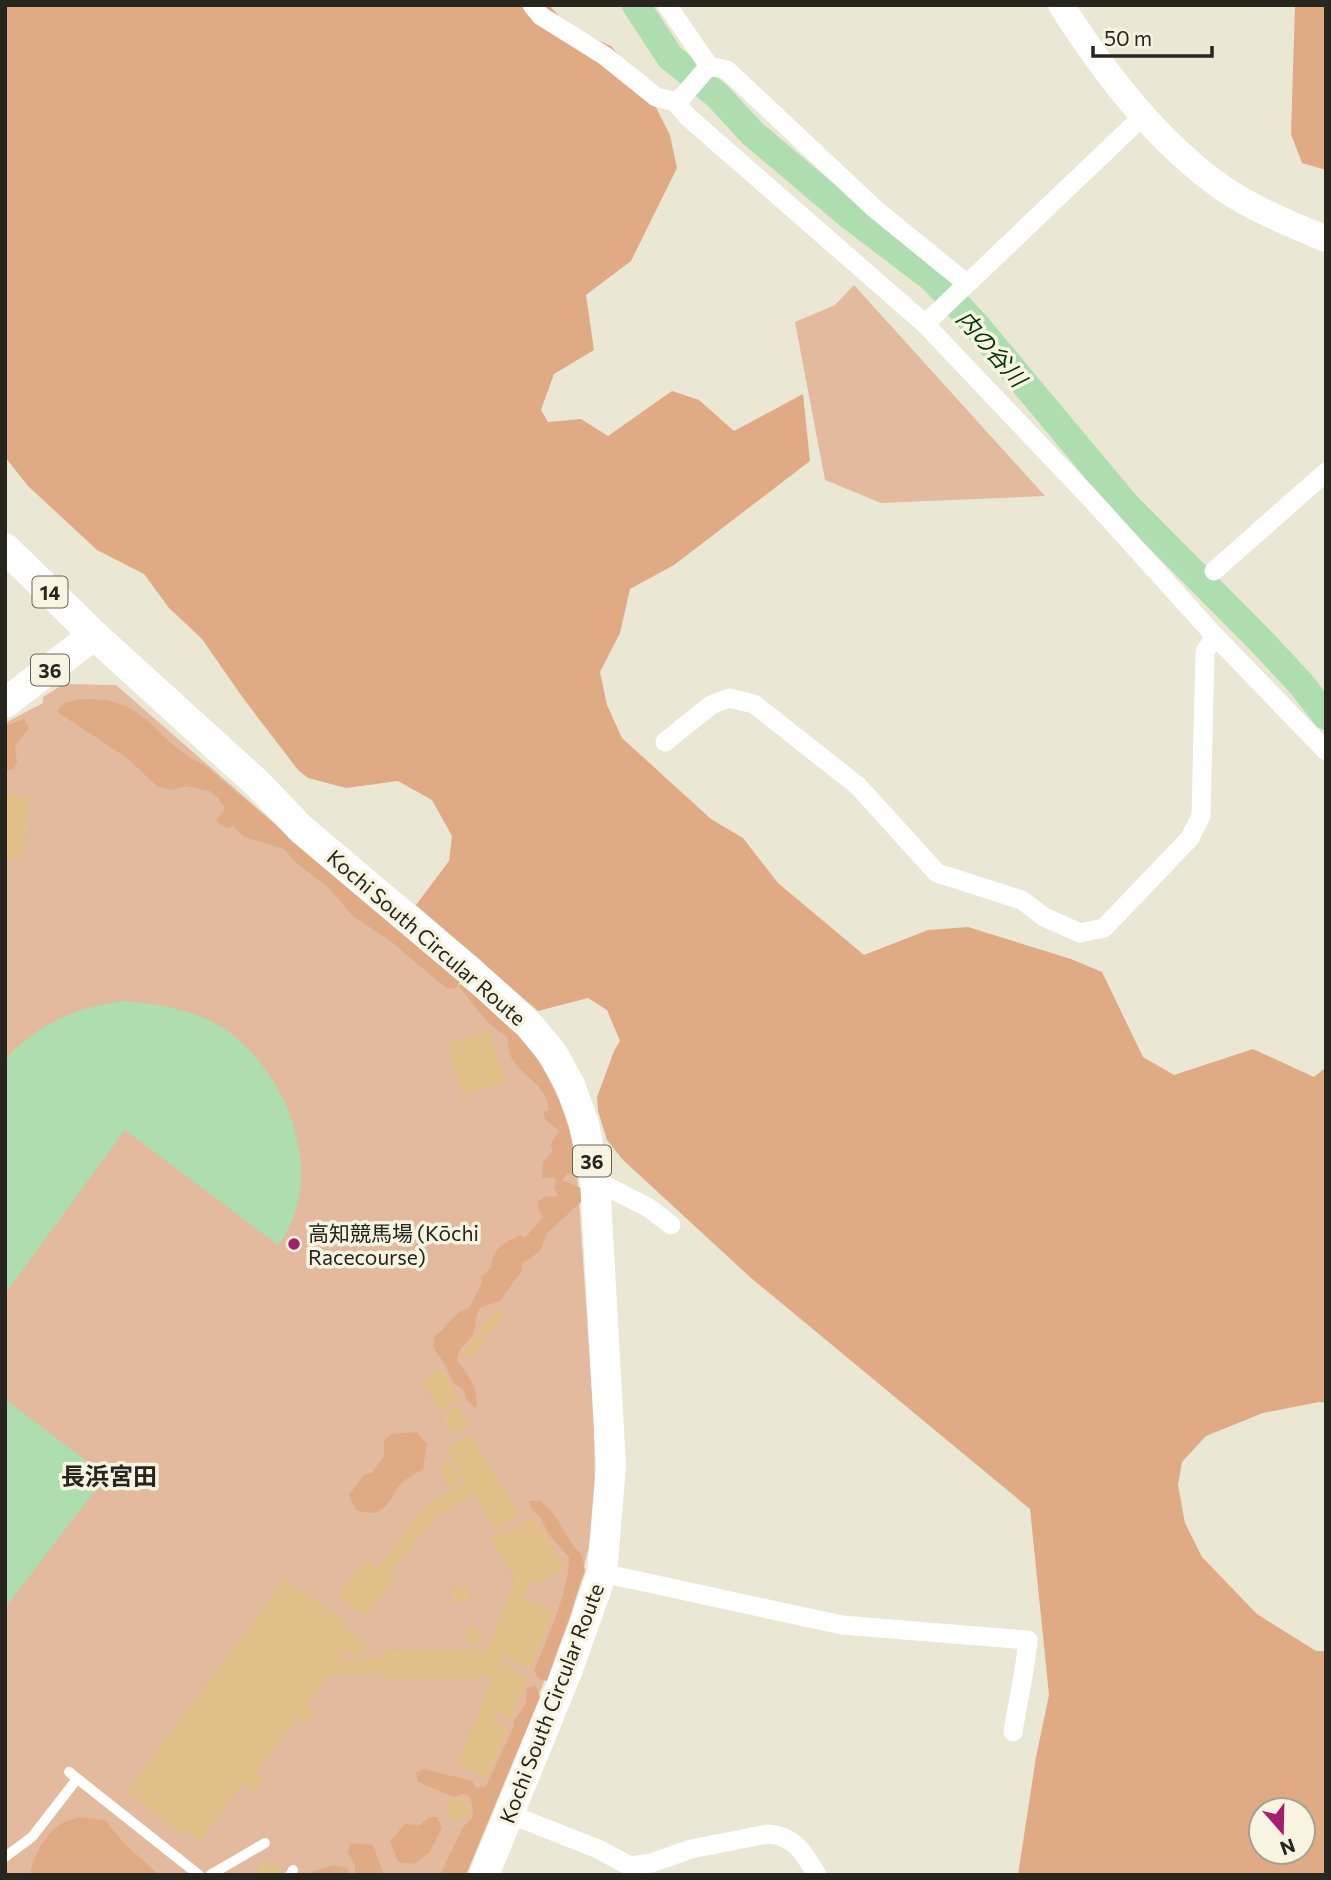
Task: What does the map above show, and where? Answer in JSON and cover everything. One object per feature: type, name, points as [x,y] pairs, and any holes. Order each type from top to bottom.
[{"type":"main road","name":"14","points":[[5,548],[94,635]]},
{"type":"main road","name":"36","points":[[5,703],[94,635]]},
{"type":"main road","name":"Kochi South Circular Route","points":[[94,635],[258,785],[301,829],[471,972],[529,1025],[553,1054],[570,1085],[584,1124],[595,1181],[611,1466],[602,1573],[569,1669],[484,1875]]},
{"type":"street","points":[[532,5],[541,16],[605,56],[656,97],[679,99]]},
{"type":"street","points":[[1061,5],[1119,88],[1173,146],[1224,189],[1275,217],[1326,239]]},
{"type":"street","points":[[675,8],[707,69]]},
{"type":"street","points":[[679,99],[707,69],[727,70],[875,209],[963,285]]},
{"type":"street","points":[[679,99],[688,117],[928,320],[1215,636],[1326,751]]},
{"type":"street","points":[[928,320],[1143,116]]},
{"type":"street","points":[[1214,571],[1326,472]]},
{"type":"street","points":[[665,742],[711,705],[729,698],[754,704],[858,786],[937,873],[1022,901],[1044,917],[1080,933],[1104,928],[1190,838],[1201,816],[1205,652],[1215,636]]},
{"type":"street","points":[[595,1181],[606,1184],[649,1208],[671,1226]]},
{"type":"street","points":[[602,1573],[842,1625],[1028,1640],[1024,1679],[1013,1732]]},
{"type":"street","points":[[509,1814],[598,1849],[630,1866],[651,1863],[691,1849],[776,1834],[798,1845],[817,1875]]},
{"type":"lane","points":[[5,1857],[32,1838],[73,1775],[200,1875]]},
{"type":"lane","points":[[210,1875],[265,1843]]},
{"type":"shaded area","points":[[5,5],[549,5],[571,29],[611,46],[646,88],[670,135],[677,168],[631,261],[586,295],[594,350],[554,374],[541,410],[548,422],[581,419],[608,436],[672,391],[699,400],[734,431],[803,394],[810,461],[674,565],[630,589],[620,633],[600,672],[607,705],[622,738],[711,819],[743,838],[778,883],[864,955],[928,930],[968,927],[1071,959],[1102,972],[1143,1057],[1174,1075],[1253,1049],[1314,1077],[1326,1067],[1326,1403],[1263,1413],[1206,1436],[1182,1462],[1178,1485],[1185,1523],[1202,1557],[1257,1614],[1316,1651],[1326,1651],[1326,1875],[1018,1875],[1036,1757],[1049,1695],[1030,1509],[751,1278],[622,1159],[607,1140],[598,1111],[597,1097],[620,1041],[607,1010],[588,998],[538,1011],[416,905],[449,861],[452,836],[432,800],[398,781],[346,788],[308,778],[298,770],[243,698],[202,639],[169,608],[144,574],[97,550],[28,486],[5,457]]},
{"type":"shaded area","points":[[1295,5],[1326,5],[1326,170],[1302,163],[1291,134]]},
{"type":"shaded area","points":[[854,285],[1045,496],[881,503],[825,480],[795,322],[835,305]]},
{"type":"shaded area","name":"高知競馬場 (Kōchi Racecourse)","points":[[64,684],[116,685],[504,1023],[545,1072],[565,1111],[576,1157],[594,1421],[595,1499],[589,1547],[570,1620],[463,1875],[5,1875],[5,723],[43,703],[43,697]]},
{"type":"shaded area","points":[[82,699],[105,700],[123,705],[149,722],[172,744],[203,764],[450,972],[460,981],[456,989],[447,988],[392,942],[353,916],[327,886],[297,864],[284,849],[244,837],[233,826],[227,828],[216,821],[225,809],[210,791],[184,786],[172,790],[157,786],[127,758],[57,712],[64,704]]},
{"type":"shaded area","points":[[24,719],[29,728],[15,746],[17,763],[13,769],[5,771],[5,726]]},
{"type":"shaded area","points":[[460,984],[510,1025],[537,1059],[563,1112],[579,1173],[568,1173],[562,1180],[581,1188],[581,1202],[547,1233],[540,1251],[522,1264],[522,1270],[500,1301],[480,1308],[478,1312],[472,1336],[460,1350],[457,1361],[475,1389],[476,1409],[467,1400],[463,1389],[454,1384],[433,1347],[435,1336],[454,1316],[469,1308],[482,1283],[481,1276],[491,1268],[494,1255],[500,1247],[520,1235],[525,1238],[543,1217],[538,1202],[546,1196],[556,1197],[558,1194],[554,1189],[556,1181],[553,1177],[542,1178],[543,1162],[553,1151],[550,1145],[559,1131],[545,1119],[543,1112],[549,1110],[544,1094],[511,1057],[507,1036],[487,1020],[459,987]]},
{"type":"shaded area","points":[[123,1001],[176,1009],[213,1022],[233,1035],[263,1066],[290,1114],[298,1141],[301,1168],[299,1196],[292,1221],[278,1245],[125,1130],[5,1294],[5,1060],[30,1036],[58,1019],[89,1008]]},
{"type":"shaded area","points":[[5,1399],[106,1476],[5,1608]]},
{"type":"shaded area","points":[[417,1432],[427,1444],[423,1469],[401,1483],[383,1508],[373,1513],[356,1510],[349,1495],[364,1475],[373,1472],[384,1456],[384,1440],[392,1434]]},
{"type":"shaded area","points":[[529,1501],[541,1501],[553,1513],[582,1555],[585,1571],[547,1681],[539,1679],[534,1671],[561,1600],[569,1557],[549,1535],[540,1517],[530,1507]]},
{"type":"shaded area","points":[[536,1686],[540,1697],[466,1875],[440,1875],[463,1827],[472,1818],[473,1809],[470,1797],[463,1794],[454,1797],[418,1782],[416,1772],[423,1769],[472,1781],[476,1788],[486,1786],[514,1726],[513,1722],[526,1703],[527,1688]]},
{"type":"shaded area","points":[[79,1817],[105,1820],[124,1843],[159,1875],[30,1875],[36,1855],[48,1835],[60,1824]]},
{"type":"shaded area","points":[[429,1817],[437,1817],[442,1827],[430,1852],[414,1864],[398,1862],[390,1841],[405,1824],[420,1825]]},
{"type":"shaded area","points":[[351,1843],[373,1845],[384,1875],[303,1875],[337,1866],[355,1874],[355,1865],[348,1852]]},
{"type":"building","points":[[5,794],[30,797],[22,860],[5,858]]},
{"type":"building","points":[[489,1030],[505,1082],[463,1095],[448,1043]]},
{"type":"building","points":[[496,1310],[503,1316],[487,1336],[479,1330]]},
{"type":"building","points":[[478,1333],[486,1339],[471,1359],[463,1352]]},
{"type":"building","points":[[441,1368],[460,1399],[440,1411],[421,1381]]},
{"type":"building","points":[[457,1406],[469,1424],[457,1432],[450,1432],[445,1422],[448,1416],[446,1412]]},
{"type":"building","points":[[470,1435],[520,1515],[496,1530],[474,1494],[433,1519],[389,1576],[394,1580],[365,1617],[337,1596],[366,1559],[378,1568],[425,1506],[466,1481],[447,1449]]},
{"type":"building","points":[[450,1460],[463,1478],[449,1487],[440,1473],[444,1470],[441,1465]]},
{"type":"building","points":[[534,1517],[565,1568],[536,1585],[532,1577],[523,1600],[553,1612],[531,1668],[501,1656],[499,1661],[528,1677],[511,1719],[496,1712],[493,1721],[508,1727],[487,1778],[458,1765],[492,1678],[479,1671],[479,1679],[384,1679],[384,1673],[330,1674],[306,1705],[315,1712],[306,1725],[296,1719],[255,1773],[264,1780],[254,1794],[242,1784],[200,1841],[186,1831],[183,1834],[127,1792],[285,1578],[346,1622],[343,1626],[368,1644],[357,1658],[347,1650],[339,1661],[383,1658],[383,1650],[478,1649],[479,1657],[484,1656],[515,1579],[491,1538],[503,1530],[506,1534]]},
{"type":"building","points":[[470,1586],[470,1602],[454,1602],[454,1587]]},
{"type":"building","points":[[470,1626],[482,1631],[476,1645],[464,1640]]},
{"type":"building","points":[[464,1798],[471,1815],[454,1822],[448,1814],[447,1805],[452,1800]]},
{"type":"building","points":[[260,1861],[281,1866],[279,1875],[257,1873]]},
{"type":"waterway","name":"内の谷川","points":[[636,5],[670,57],[718,96],[752,133],[849,215],[932,278],[974,323],[1126,505],[1262,642],[1326,716]]},
{"type":"place","name":"高知競馬場 (Kōchi Racecourse)","points":[[294,1244]]},
{"type":"district","name":"長浜宮田","points":[[109,1475]]}]
